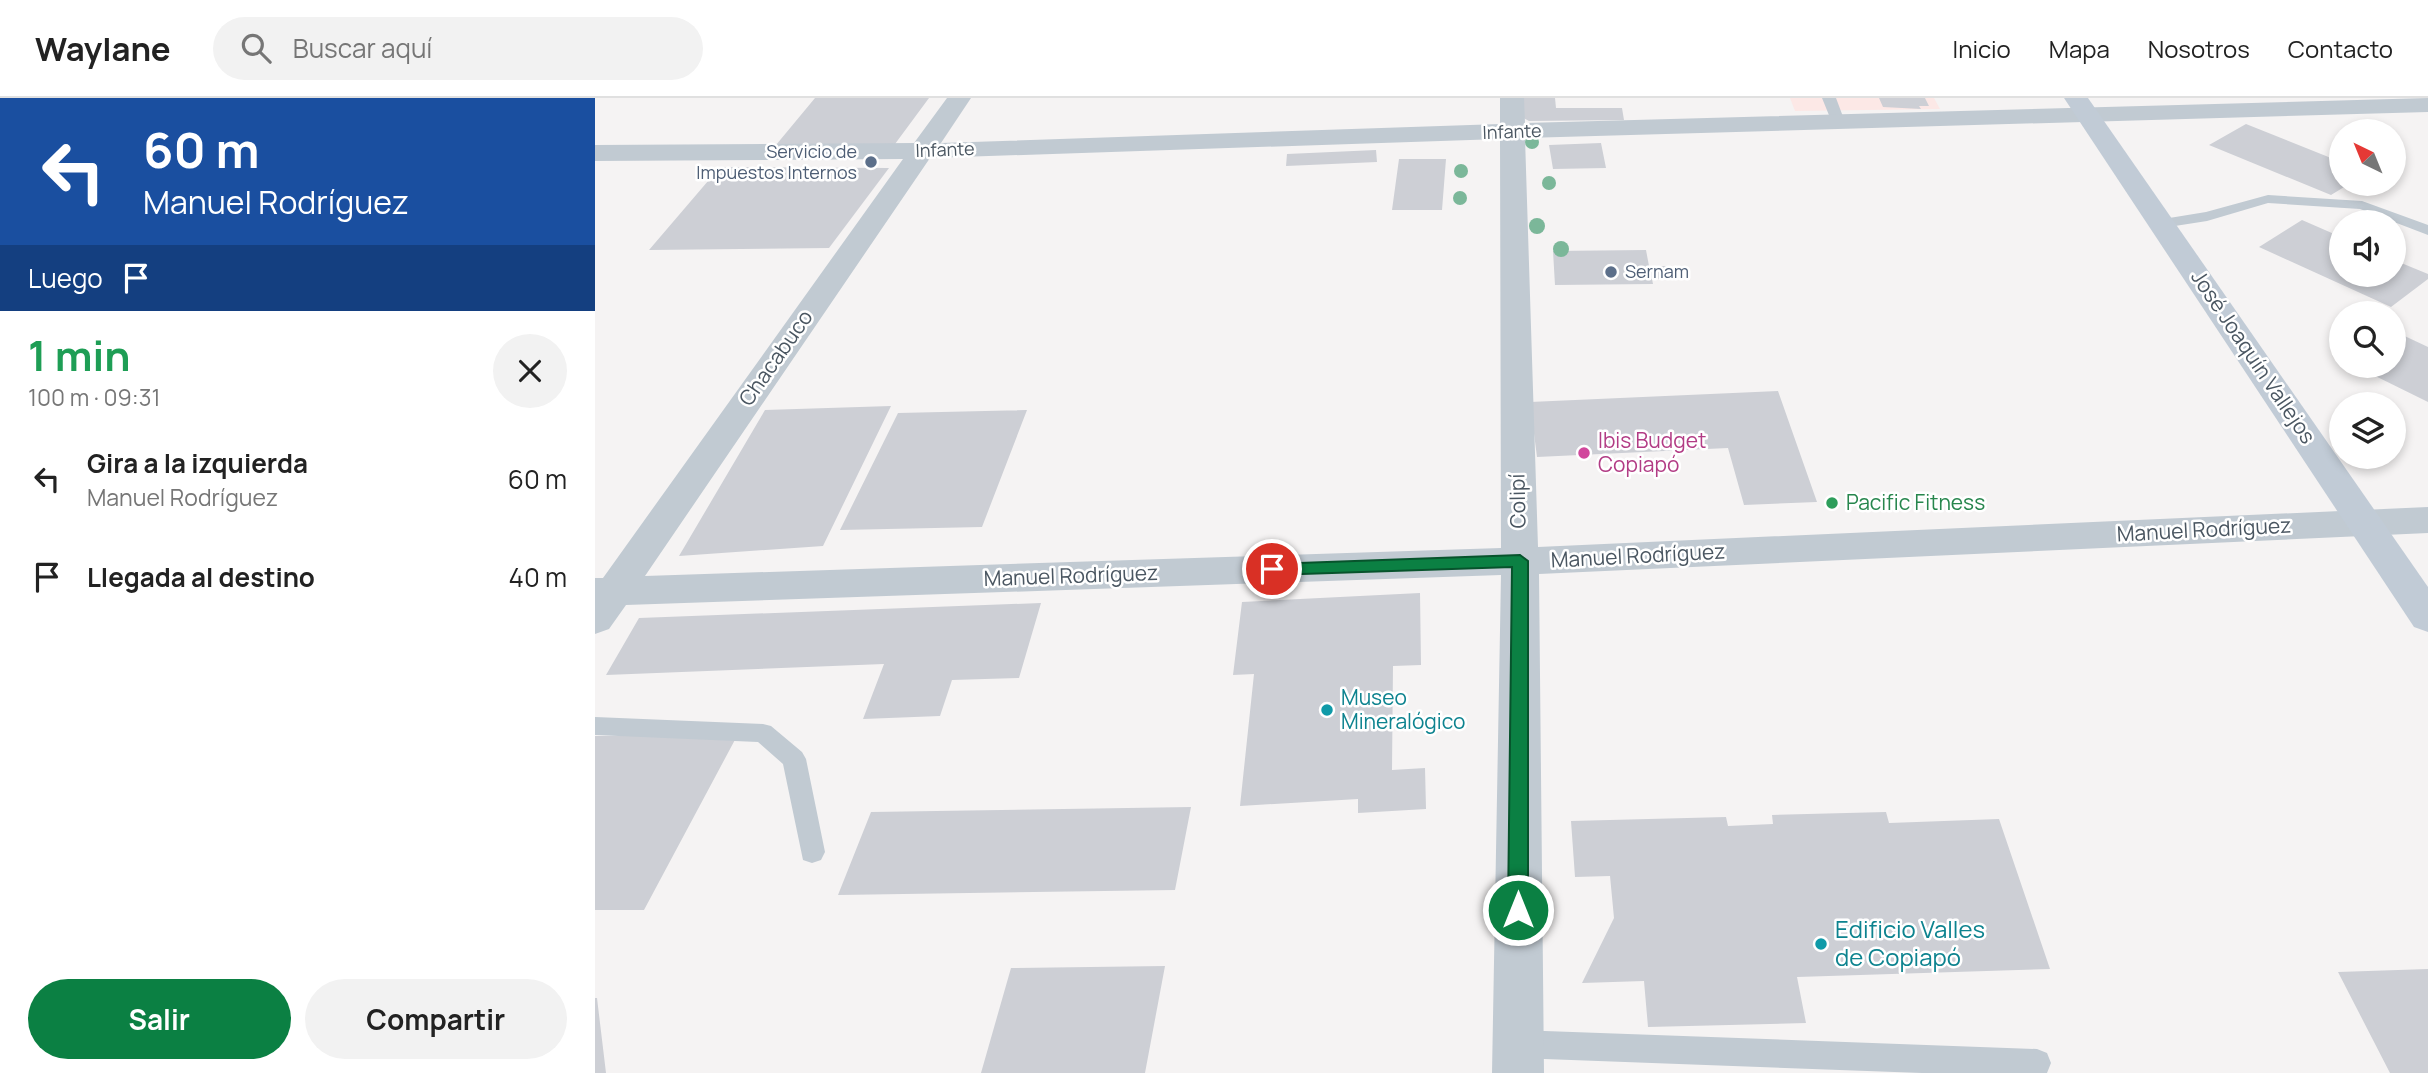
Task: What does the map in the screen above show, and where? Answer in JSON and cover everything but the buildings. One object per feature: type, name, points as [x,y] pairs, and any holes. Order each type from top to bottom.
[{"type":"main road","name":"José Joaquín Vallejos","points":[[2083,106],[2428,617]]},
{"type":"street","name":"Chacabuco","points":[[601,601],[959,98]]},
{"type":"street","name":"Infante","points":[[595,153],[921,151],[1511,115],[1838,122],[2083,106],[2428,105]]},
{"type":"street","name":"Colipí","points":[[1511,115],[1520,561],[1518,1059]]},
{"type":"street","name":"Manuel Rodríguez","points":[[601,601],[2428,520]]},
{"type":"lane","points":[[1829,98],[1838,122]]},
{"type":"lane","points":[[2162,223],[2268,199],[2362,205],[2428,230]]},
{"type":"lane","points":[[595,726],[763,733],[794,759],[812,852]]},
{"type":"lane","points":[[1518,1059],[2037,1063]]},
{"type":"shaded area","points":[[1790,98],[1934,98],[1940,109],[1795,111]]},
{"type":"place","name":"Servicio de Impuestos Internos","points":[[871,162]]},
{"type":"place","name":"Sernam","points":[[1611,272]]},
{"type":"place","name":"Ibis Budget Copiapó","points":[[1584,453]]},
{"type":"place","name":"Pacific Fitness","points":[[1832,503]]},
{"type":"place","name":"Museo Mineralógico","points":[[1327,710]]},
{"type":"place","name":"Edificio Valles de Copiapó","points":[[1821,944]]},
{"type":"route","points":[[1272,569],[1520,561],[1518,910]]}]
